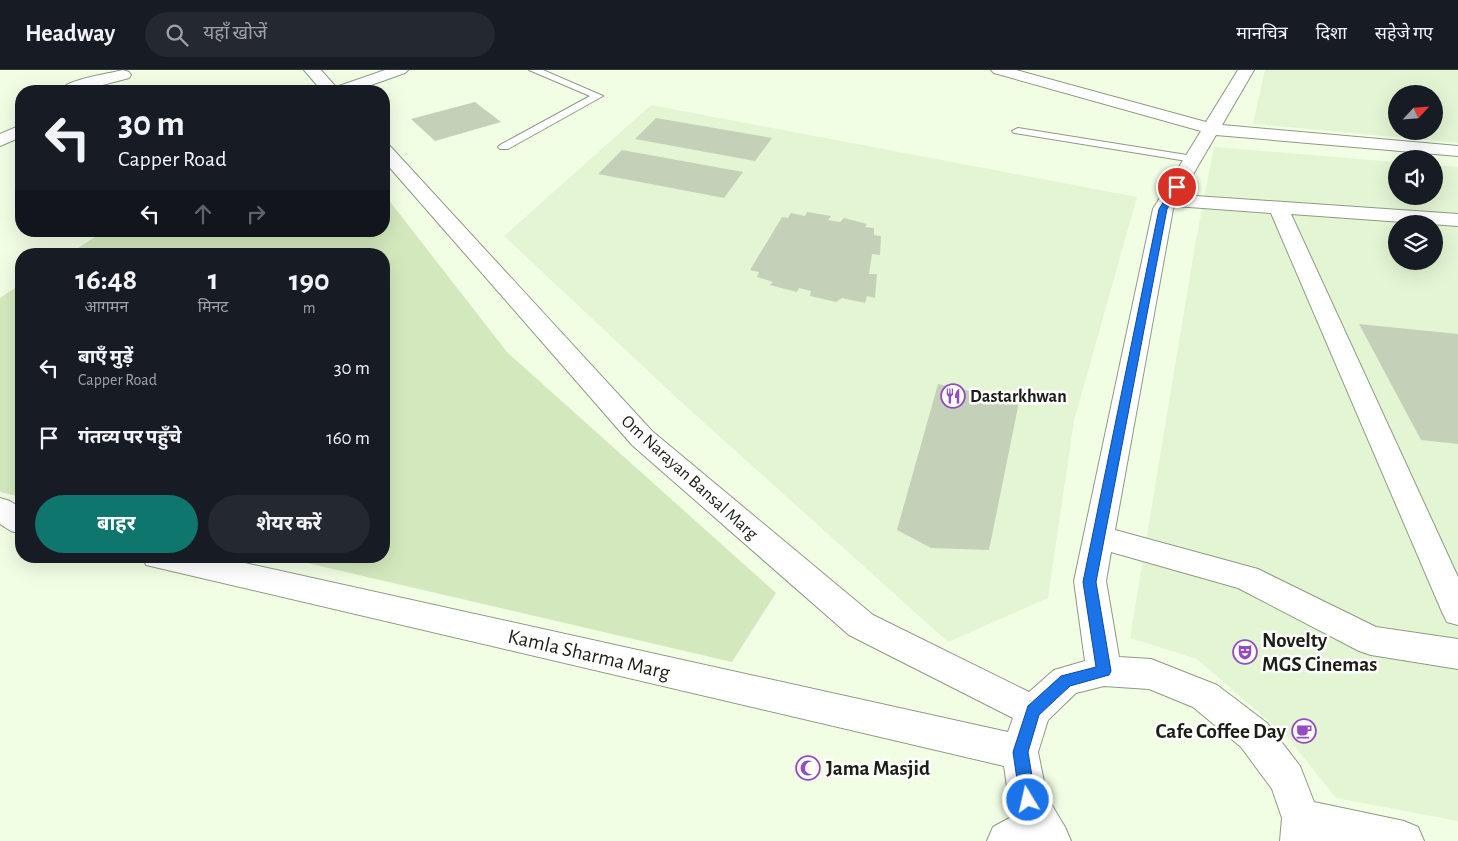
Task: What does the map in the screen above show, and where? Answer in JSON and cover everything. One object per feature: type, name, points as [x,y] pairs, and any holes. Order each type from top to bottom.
[{"type":"street","points":[[312,70],[326,85]]},
{"type":"street","points":[[356,85],[400,70]]},
{"type":"street","points":[[999,70],[1211,129],[1458,151]]},
{"type":"street","points":[[1104,671],[1090,582],[1163,209],[1246,70]]},
{"type":"street","points":[[82,85],[127,72]]},
{"type":"street","points":[[107,85],[127,72]]},
{"type":"street","points":[[0,125],[15,117]]},
{"type":"street","points":[[0,141],[15,133]]},
{"type":"street","name":"Om Narayan Bansal Marg","points":[[390,157],[642,438],[860,625],[1033,711]]},
{"type":"street","points":[[1169,200],[1458,220]]},
{"type":"street","points":[[1279,209],[1458,612]]},
{"type":"street","points":[[0,508],[15,520]]},
{"type":"street","points":[[0,527],[15,526]]},
{"type":"street","points":[[1098,537],[1247,578],[1371,641],[1458,654]]},
{"type":"street","name":"Kamla Sharma Marg","points":[[188,563],[1020,752]]},
{"type":"street","points":[[1032,835],[1020,752],[1033,711],[1066,681],[1104,671],[1151,674],[1205,696],[1254,735],[1287,779],[1301,830],[1404,841]]},
{"type":"lane","points":[[504,147],[598,96],[534,70]]},
{"type":"lane","points":[[1018,131],[1193,160]]},
{"type":"shaded area","points":[[1265,70],[1458,70],[1458,143],[1426,140],[1443,140],[1443,85],[1388,85],[1388,137],[1253,124]]},
{"type":"shaded area","points":[[651,105],[1137,197],[1074,421],[1048,598],[948,642],[680,401],[504,236]]},
{"type":"shaded area","points":[[1214,147],[1388,161],[1388,205],[1443,205],[1443,166],[1458,167],[1458,821],[1336,798],[1288,738],[1197,659],[1130,638],[1194,251]]},
{"type":"shaded area","points":[[390,202],[507,352],[776,593],[732,662],[307,563],[390,563],[390,248],[78,248],[95,237],[390,237]]},
{"type":"shaded area","points":[[15,288],[15,496],[0,492],[0,298]]},
{"type":"building","points":[[475,102],[501,122],[435,141],[411,119]]},
{"type":"building","points":[[656,118],[772,138],[755,161],[635,139]]},
{"type":"building","points":[[622,150],[743,172],[724,198],[598,174]]},
{"type":"building","points":[[807,212],[831,216],[828,220],[840,222],[844,218],[867,224],[865,227],[874,228],[874,235],[881,236],[880,255],[872,254],[869,274],[877,274],[875,298],[867,296],[865,303],[842,298],[836,302],[810,296],[811,291],[799,288],[797,292],[770,285],[773,282],[757,277],[759,272],[750,270],[782,217],[788,218],[791,213],[805,216]]},
{"type":"building","points":[[1359,324],[1458,334],[1458,444],[1421,440]]},
{"type":"building","points":[[938,384],[1019,402],[989,550],[931,548],[897,530]]},
{"type":"place","name":"Dastarkhwan","points":[[953,396]]},
{"type":"place","name":"Novelty MGS Cinemas","points":[[1245,652]]},
{"type":"place","name":"Cafe Coffee Day","points":[[1304,731]]},
{"type":"place","name":"Jama Masjid","points":[[808,768]]},
{"type":"route","points":[[1028,800],[1020,752],[1033,711],[1066,681],[1104,671],[1090,582],[1163,209],[1177,187]]}]
